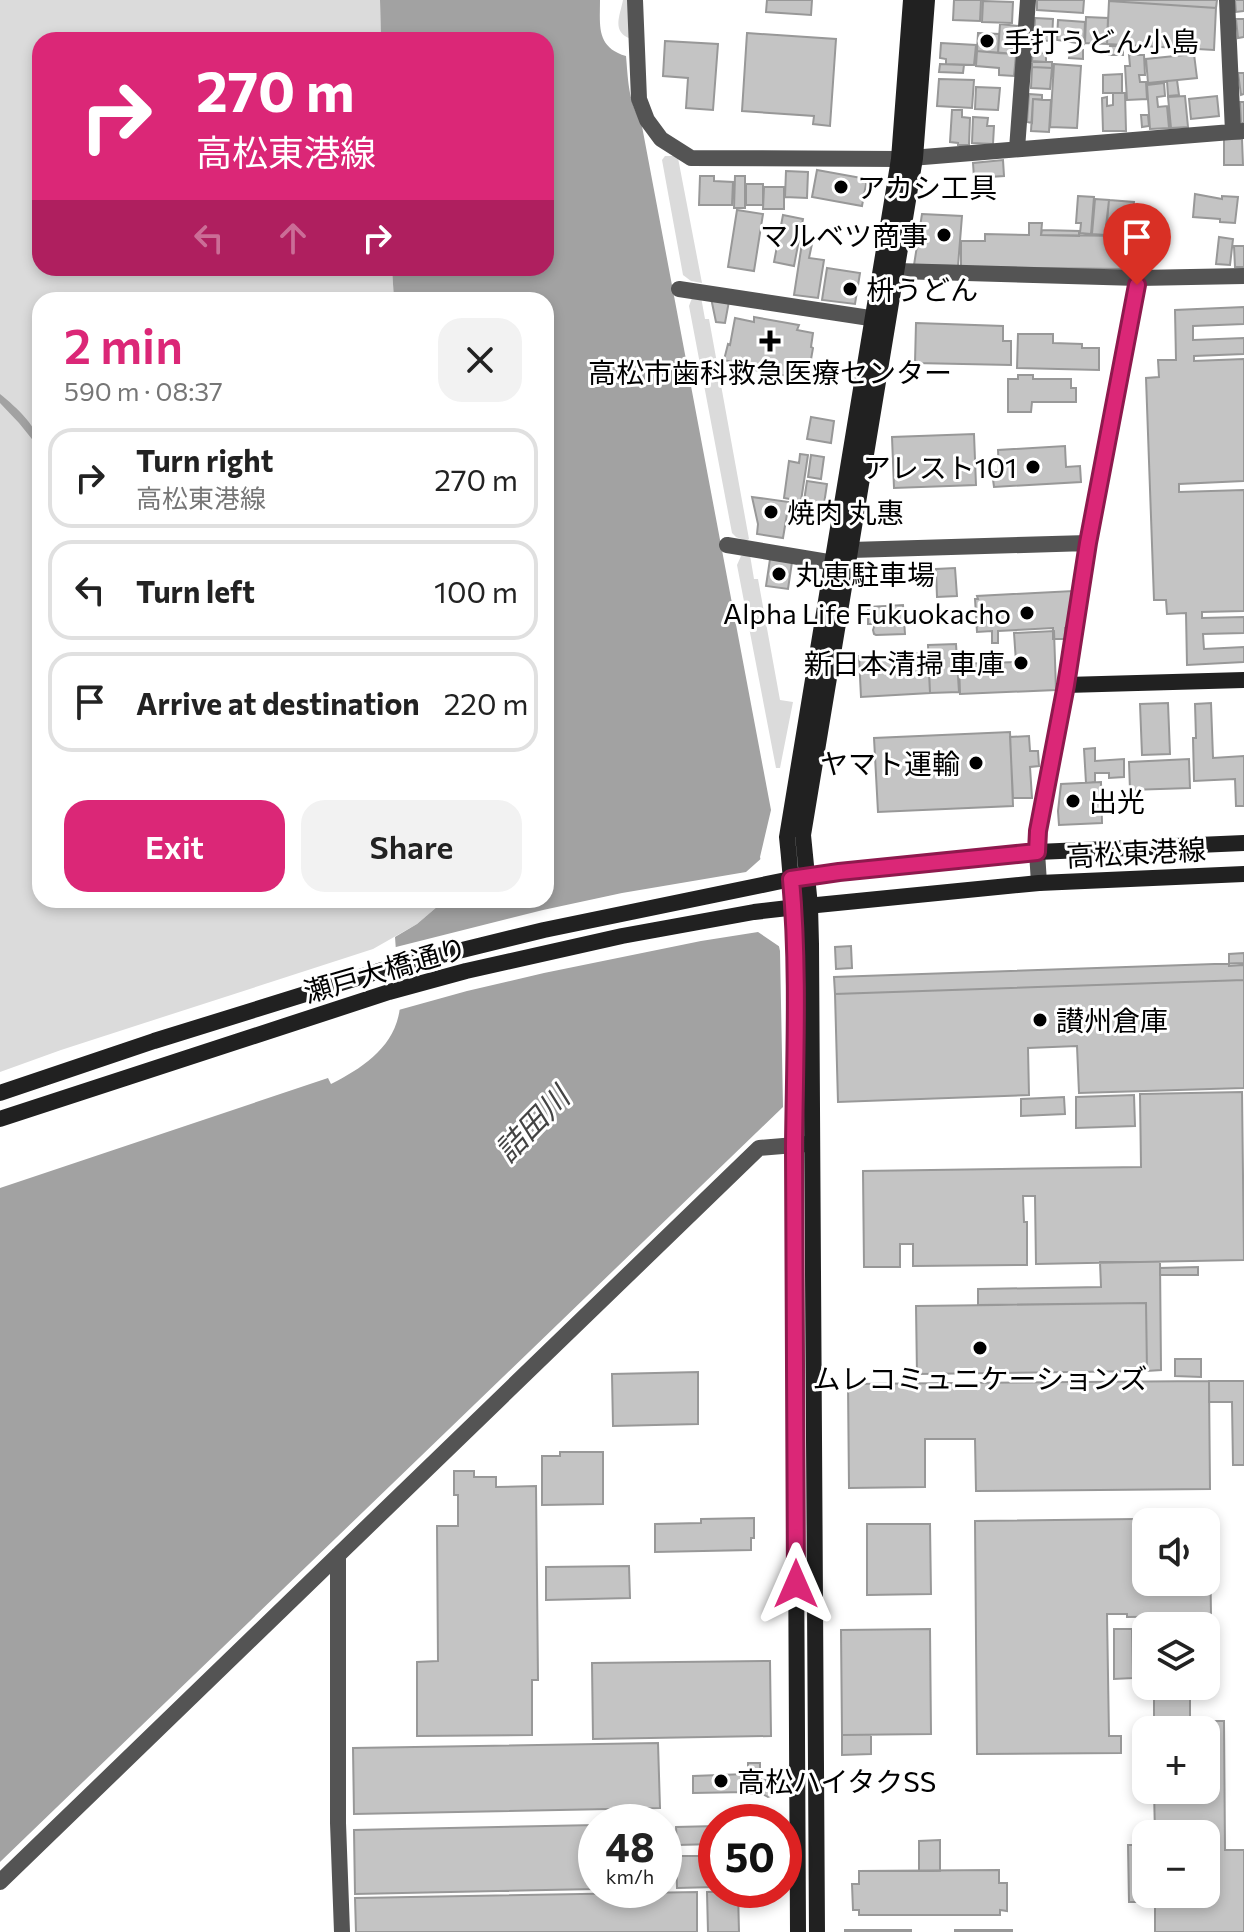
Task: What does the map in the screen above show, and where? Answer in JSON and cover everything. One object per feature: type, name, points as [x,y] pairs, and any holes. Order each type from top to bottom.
[{"type":"street","points":[[635,0],[639,99],[647,120],[661,139],[679,151],[691,158],[907,159],[1239,132],[1237,63],[1227,0]]},
{"type":"street","points":[[817,1932],[812,1144],[787,837],[843,560],[907,159],[911,0]]},
{"type":"street","points":[[843,560],[880,319],[897,271],[927,0]]},
{"type":"street","points":[[1017,149],[1028,0]]},
{"type":"street","points":[[897,271],[1138,278],[1244,276]]},
{"type":"street","points":[[1039,883],[1038,831],[1138,278]]},
{"type":"street","points":[[679,289],[880,319]]},
{"type":"street","points":[[727,545],[843,560],[1088,543]]},
{"type":"street","points":[[1066,685],[1244,680]]},
{"type":"street","name":"高松東港線","points":[[792,879],[1037,852],[1244,843]]},
{"type":"street","name":"高松東港線","points":[[795,908],[1039,883],[1244,874]]},
{"type":"street","name":"瀬戸大橋通り","points":[[0,1093],[389,968],[544,930],[792,879]]},
{"type":"street","points":[[795,908],[798,1932]]},
{"type":"street","name":"瀬戸大橋通り","points":[[0,1119],[389,992],[482,967],[622,936],[740,914],[795,908]]},
{"type":"street","points":[[0,1882],[759,1148],[812,1144]]},
{"type":"street","points":[[338,1555],[338,1823],[342,1932]]},
{"type":"shaded area","points":[[0,0],[380,0],[381,32],[32,32],[32,276],[392,276],[394,292],[32,292],[32,908],[436,908],[417,924],[373,949],[0,1072]]},
{"type":"shaded area","points":[[623,0],[630,0],[631,39],[619,28]]},
{"type":"shaded area","points":[[665,156],[678,158],[702,283],[691,281],[683,275],[662,160]]},
{"type":"shaded area","points":[[701,297],[705,319],[709,319],[749,539],[746,541],[732,533],[689,306],[692,298]]},
{"type":"shaded area","points":[[750,555],[754,579],[758,579],[780,700],[793,702],[780,768],[776,768],[737,565],[741,556]]},
{"type":"water","name":"詰田川","points":[[380,0],[600,0],[600,27],[605,41],[616,52],[626,56],[629,89],[641,121],[771,810],[760,857],[780,951],[783,1107],[0,1862],[0,1188],[328,1078],[331,1084],[343,1078],[376,1054],[397,1021],[400,1000],[395,937],[436,908],[554,908],[554,292],[394,292],[392,276],[554,276],[554,32],[381,32]]},
{"type":"water","points":[[0,394],[32,426],[32,439],[19,423],[0,403]]},
{"type":"pier","points":[[765,855],[783,949],[758,932],[701,941],[544,973],[395,1011],[392,948],[622,893],[746,872]]},
{"type":"building","points":[[767,0],[812,0],[811,15],[766,12]]},
{"type":"building","points":[[954,0],[981,0],[980,21],[953,20]]},
{"type":"building","points":[[1037,0],[1084,0],[1083,13],[1037,10]]},
{"type":"building","points":[[1109,0],[1217,0],[1216,8]]},
{"type":"building","points":[[1235,0],[1244,0],[1244,11],[1236,12]]},
{"type":"building","points":[[983,1],[1013,2],[1012,23],[982,22]]},
{"type":"building","points":[[1109,1],[1216,8],[1214,50],[1107,44]]},
{"type":"building","points":[[1086,17],[1108,18],[1107,44],[1085,43]]},
{"type":"building","points":[[1035,18],[1053,19],[1052,41],[1034,40]]},
{"type":"building","points":[[1236,19],[1244,19],[1244,37],[1238,38]]},
{"type":"building","points":[[1058,20],[1085,22],[1084,44],[1057,40]]},
{"type":"building","points":[[1000,24],[1018,26],[1016,54],[998,53]]},
{"type":"building","points":[[747,33],[836,39],[830,126],[813,124],[814,116],[742,111]]},
{"type":"building","points":[[978,33],[999,34],[998,53],[977,51]]},
{"type":"building","points":[[665,41],[718,44],[713,110],[686,108],[688,78],[663,76]]},
{"type":"building","points":[[941,43],[976,45],[974,65],[946,64],[946,59],[940,58]]},
{"type":"building","points":[[1110,46],[1123,46],[1123,55],[1109,55]]},
{"type":"building","points":[[1070,49],[1083,50],[1083,59],[1069,58]]},
{"type":"building","points":[[977,51],[1016,54],[1014,76],[999,75],[999,68],[976,66]]},
{"type":"building","points":[[1033,52],[1046,53],[1046,62],[1032,61]]},
{"type":"building","points":[[1194,54],[1197,78],[1148,83],[1146,59]]},
{"type":"building","points":[[1129,55],[1144,55],[1145,75],[1139,75],[1140,82],[1146,82],[1147,99],[1127,100],[1125,66],[1130,66]]},
{"type":"building","points":[[1032,62],[1052,62],[1052,68],[1032,67]]},
{"type":"building","points":[[940,64],[964,65],[963,73],[939,72]]},
{"type":"building","points":[[1054,64],[1081,66],[1077,128],[1050,127]]},
{"type":"building","points":[[1032,67],[1052,68],[1050,89],[1031,88]]},
{"type":"building","points":[[1238,73],[1244,73],[1244,94],[1241,95]]},
{"type":"building","points":[[1122,74],[1122,93],[1103,93],[1103,75]]},
{"type":"building","points":[[939,79],[974,80],[972,108],[937,106]]},
{"type":"building","points":[[1177,80],[1179,95],[1168,96],[1167,81]]},
{"type":"building","points":[[1164,83],[1165,96],[1157,97],[1158,107],[1167,106],[1169,128],[1150,129],[1147,85]]},
{"type":"building","points":[[976,87],[1000,88],[998,110],[975,109]]},
{"type":"building","points":[[1113,93],[1125,93],[1126,131],[1103,131],[1102,98],[1107,97],[1107,106],[1113,105]]},
{"type":"building","points":[[1029,94],[1042,95],[1042,100],[1033,99],[1032,123],[1027,122]]},
{"type":"building","points":[[1185,96],[1188,127],[1171,128],[1168,97]]},
{"type":"building","points":[[1217,96],[1219,116],[1191,119],[1189,99]]},
{"type":"building","points":[[1033,99],[1051,100],[1049,132],[1031,131]]},
{"type":"building","points":[[1240,102],[1244,102],[1244,123],[1241,123]]},
{"type":"building","points":[[952,110],[962,110],[962,117],[970,118],[969,145],[950,142]]},
{"type":"building","points":[[1141,115],[1148,115],[1149,126],[1142,127]]},
{"type":"building","points":[[973,117],[988,118],[987,126],[994,126],[993,144],[972,143]]},
{"type":"building","points":[[1224,139],[1242,139],[1243,165],[1224,165]]},
{"type":"building","points":[[1003,160],[1004,176],[974,178],[973,163]]},
{"type":"building","points":[[817,170],[867,179],[862,206],[812,197]]},
{"type":"building","points":[[786,171],[808,172],[807,198],[785,197]]},
{"type":"building","points":[[700,176],[714,176],[714,181],[733,182],[732,205],[699,205]]},
{"type":"building","points":[[735,176],[745,176],[745,208],[734,208]]},
{"type":"building","points":[[746,184],[763,184],[763,205],[746,205]]},
{"type":"building","points":[[764,187],[784,187],[784,209],[763,209]]},
{"type":"building","points":[[1195,194],[1222,199],[1222,196],[1238,197],[1235,223],[1193,217]]},
{"type":"building","points":[[1078,196],[1094,197],[1091,234],[1080,233],[1081,223],[1076,223]]},
{"type":"building","points":[[1095,199],[1109,200],[1105,235],[1092,234]]},
{"type":"building","points":[[1109,200],[1134,202],[1131,236],[1106,234]]},
{"type":"building","points":[[737,210],[763,214],[754,271],[728,267]]},
{"type":"building","points":[[922,214],[962,216],[958,266],[914,265]]},
{"type":"building","points":[[783,215],[803,219],[794,266],[774,262]]},
{"type":"building","points":[[1029,223],[1042,223],[1041,235],[1128,236],[1127,269],[961,267],[961,241],[985,241],[985,234],[1029,235]]},
{"type":"building","points":[[1042,230],[1079,231],[1079,236],[1041,235]]},
{"type":"building","points":[[1219,237],[1233,239],[1230,265],[1216,264]]},
{"type":"building","points":[[802,243],[812,244],[809,258],[824,260],[818,298],[794,295]]},
{"type":"building","points":[[1234,246],[1244,246],[1244,267],[1235,267]]},
{"type":"building","points":[[827,268],[860,273],[855,304],[822,300]]},
{"type":"building","points":[[711,298],[729,301],[725,323],[716,322]]},
{"type":"building","points":[[1244,307],[1244,324],[1193,326],[1193,340],[1244,338],[1244,354],[1194,356],[1194,361],[1244,359],[1244,481],[1179,484],[1179,492],[1244,490],[1244,611],[1202,612],[1202,618],[1244,617],[1244,633],[1203,634],[1204,649],[1244,647],[1244,662],[1187,665],[1186,613],[1167,614],[1166,600],[1154,600],[1146,378],[1159,377],[1158,360],[1176,360],[1175,310]]},
{"type":"building","points":[[754,317],[799,325],[797,330],[813,333],[813,348],[805,379],[732,366],[732,362],[724,360],[735,318],[754,322]]},
{"type":"building","points":[[916,323],[1003,326],[1003,341],[1011,341],[1011,365],[915,363]]},
{"type":"building","points":[[1018,334],[1053,334],[1053,343],[1099,348],[1099,370],[1017,368]]},
{"type":"building","points":[[1018,375],[1033,375],[1033,379],[1071,379],[1071,388],[1076,388],[1076,402],[1032,402],[1031,412],[1008,412],[1008,379],[1018,379]]},
{"type":"building","points":[[811,417],[834,421],[831,443],[807,439]]},
{"type":"building","points":[[974,434],[976,485],[894,488],[892,437]]},
{"type":"building","name":"アレスト101","points":[[1065,446],[1066,467],[1080,466],[1081,482],[994,487],[992,472],[999,472],[998,450]]},
{"type":"building","points":[[800,454],[808,455],[801,501],[784,498],[789,461],[799,463]]},
{"type":"building","points":[[811,455],[824,457],[821,479],[808,477]]},
{"type":"building","points":[[807,481],[827,484],[824,504],[804,501]]},
{"type":"building","points":[[752,497],[789,502],[783,538],[757,534]]},
{"type":"building","name":"丸恵駐車場","points":[[770,559],[792,562],[788,589],[766,586]]},
{"type":"building","points":[[955,568],[957,596],[937,597],[936,569]]},
{"type":"building","name":"Alpha Life Fukuokacho","points":[[1073,591],[1079,627],[1065,628],[1066,639],[1053,639],[1053,628],[998,631],[998,643],[992,643],[992,631],[977,632],[977,596]]},
{"type":"building","points":[[903,605],[905,634],[874,634],[875,624],[868,624],[868,607]]},
{"type":"building","name":"新日本清掃 車庫","points":[[1054,631],[1056,690],[960,694],[959,664],[1016,662],[1014,633]]},
{"type":"building","points":[[956,644],[959,692],[930,693],[928,645]]},
{"type":"building","points":[[928,653],[930,693],[861,697],[859,656]]},
{"type":"building","points":[[1168,703],[1170,754],[1142,755],[1140,704]]},
{"type":"building","points":[[1211,703],[1213,758],[1244,756],[1244,806],[1236,806],[1235,779],[1194,781],[1195,704]]},
{"type":"building","points":[[1010,732],[1013,806],[878,812],[874,738]]},
{"type":"building","points":[[1029,736],[1030,751],[1038,751],[1039,766],[1030,767],[1032,798],[1013,798],[1010,737]]},
{"type":"building","points":[[1095,748],[1095,761],[1124,759],[1124,777],[1109,778],[1109,773],[1095,773],[1095,782],[1086,783],[1084,749]]},
{"type":"building","points":[[1189,759],[1190,788],[1130,790],[1129,762]]},
{"type":"building","points":[[1101,782],[1102,823],[1059,825],[1061,784]]},
{"type":"building","points":[[851,946],[852,968],[836,969],[835,947]]},
{"type":"building","points":[[1244,953],[1244,965],[1229,966],[1229,954]]},
{"type":"building","points":[[1244,963],[1244,980],[835,994],[834,977]]},
{"type":"building","name":"讃州倉庫","points":[[1244,980],[1244,1088],[1079,1093],[1077,1046],[1028,1048],[1029,1095],[838,1102],[835,994]]},
{"type":"building","points":[[1242,1092],[1244,1260],[1036,1264],[1035,1196],[1023,1196],[1024,1222],[1027,1222],[1027,1265],[913,1266],[913,1244],[900,1244],[900,1267],[864,1267],[863,1171],[1141,1167],[1140,1094]]},
{"type":"building","points":[[1134,1095],[1135,1126],[1076,1128],[1076,1097]]},
{"type":"building","points":[[1064,1097],[1065,1114],[1021,1116],[1021,1099]]},
{"type":"building","points":[[1100,1262],[1160,1262],[1161,1370],[1147,1371],[1146,1303],[978,1305],[978,1289],[1101,1287]]},
{"type":"building","points":[[1198,1267],[1198,1275],[1160,1275],[1160,1268]]},
{"type":"building","points":[[1146,1303],[1147,1371],[917,1374],[916,1306]]},
{"type":"building","points":[[1175,1359],[1201,1359],[1201,1377],[1175,1376]]},
{"type":"building","points":[[698,1372],[698,1424],[613,1426],[612,1374]]},
{"type":"building","points":[[1209,1381],[1244,1381],[1244,1465],[1233,1465],[1232,1402],[1209,1402]]},
{"type":"building","points":[[1209,1381],[1210,1489],[976,1491],[975,1439],[925,1439],[925,1487],[849,1488],[848,1384]]},
{"type":"building","points":[[560,1452],[603,1452],[603,1504],[542,1505],[542,1456],[560,1456]]},
{"type":"building","points":[[454,1471],[474,1471],[474,1477],[496,1477],[496,1487],[536,1486],[538,1680],[532,1680],[532,1735],[417,1736],[417,1662],[438,1661],[437,1526],[458,1526]]},
{"type":"building","points":[[754,1518],[751,1550],[655,1552],[655,1524]]},
{"type":"building","points":[[1132,1519],[1132,1596],[1211,1596],[1211,1612],[1132,1612],[1132,1617],[1107,1614],[1109,1736],[1121,1736],[1121,1753],[977,1754],[975,1521]]},
{"type":"building","points":[[867,1524],[930,1524],[931,1594],[867,1595]]},
{"type":"building","points":[[629,1566],[630,1598],[546,1600],[546,1567]]},
{"type":"building","points":[[930,1629],[931,1734],[842,1735],[841,1630]]},
{"type":"building","points":[[1114,1629],[1132,1629],[1132,1678],[1114,1679]]},
{"type":"building","points":[[770,1661],[771,1736],[593,1739],[592,1663]]},
{"type":"building","points":[[1154,1700],[1190,1700],[1190,1716],[1154,1716]]},
{"type":"building","points":[[1220,1721],[1224,1721],[1225,1850],[1244,1850],[1244,1932],[1155,1932],[1155,1908],[1220,1908],[1220,1820],[1155,1820],[1154,1804],[1220,1804]]},
{"type":"building","points":[[842,1735],[871,1735],[871,1754],[842,1755]]},
{"type":"building","points":[[658,1743],[660,1804],[578,1804],[578,1810],[354,1814],[353,1748]]},
{"type":"building","points":[[748,1763],[760,1763],[760,1778],[776,1783],[774,1795],[748,1794]]},
{"type":"building","points":[[746,1774],[746,1792],[693,1793],[693,1776]]},
{"type":"building","points":[[578,1825],[578,1889],[355,1894],[354,1830]]},
{"type":"building","points":[[698,1826],[698,1844],[682,1845],[682,1827]]},
{"type":"building","points":[[940,1840],[940,1871],[919,1871],[919,1841]]},
{"type":"building","points":[[1128,1845],[1132,1845],[1132,1902],[1129,1902]]},
{"type":"building","points":[[682,1856],[698,1856],[698,1887],[682,1888]]},
{"type":"building","points":[[999,1870],[999,1883],[1007,1883],[1007,1911],[1000,1910],[1000,1915],[859,1915],[859,1910],[853,1910],[852,1884],[859,1884],[859,1871]]},
{"type":"building","points":[[682,1892],[697,1892],[697,1932],[356,1932],[355,1898],[578,1894],[578,1908],[682,1908]]},
{"type":"building","points":[[707,1908],[738,1908],[739,1932],[708,1932]]},
{"type":"building","points":[[911,1930],[911,1932],[845,1932]]},
{"type":"building","points":[[1012,1930],[1012,1932],[955,1932]]},
{"type":"place","name":"手打うどん小島","points":[[987,41]]},
{"type":"place","name":"アカシ工具","points":[[841,187]]},
{"type":"place","name":"マルベツ商事","points":[[944,235]]},
{"type":"place","name":"枡うどん","points":[[850,289]]},
{"type":"place","name":"高松市歯科救急医療センター","points":[[770,341]]},
{"type":"place","name":"アレスト101","points":[[1033,467]]},
{"type":"place","name":"焼肉 丸惠","points":[[771,512]]},
{"type":"place","name":"丸恵駐車場","points":[[779,574]]},
{"type":"place","name":"Alpha Life Fukuokacho","points":[[1027,613]]},
{"type":"place","name":"新日本清掃 車庫","points":[[1021,663]]},
{"type":"place","name":"ヤマト運輸","points":[[976,763]]},
{"type":"place","name":"出光","points":[[1073,801]]},
{"type":"place","name":"讃州倉庫","points":[[1040,1020]]},
{"type":"place","name":"ムレコミュニケーションズ","points":[[980,1348]]},
{"type":"place","name":"高松ハイタクSS","points":[[721,1781]]},
{"type":"route","points":[[796,1584],[796,1043],[791,879],[1037,852],[1038,831],[1066,685],[1088,543],[1137,285]]}]
